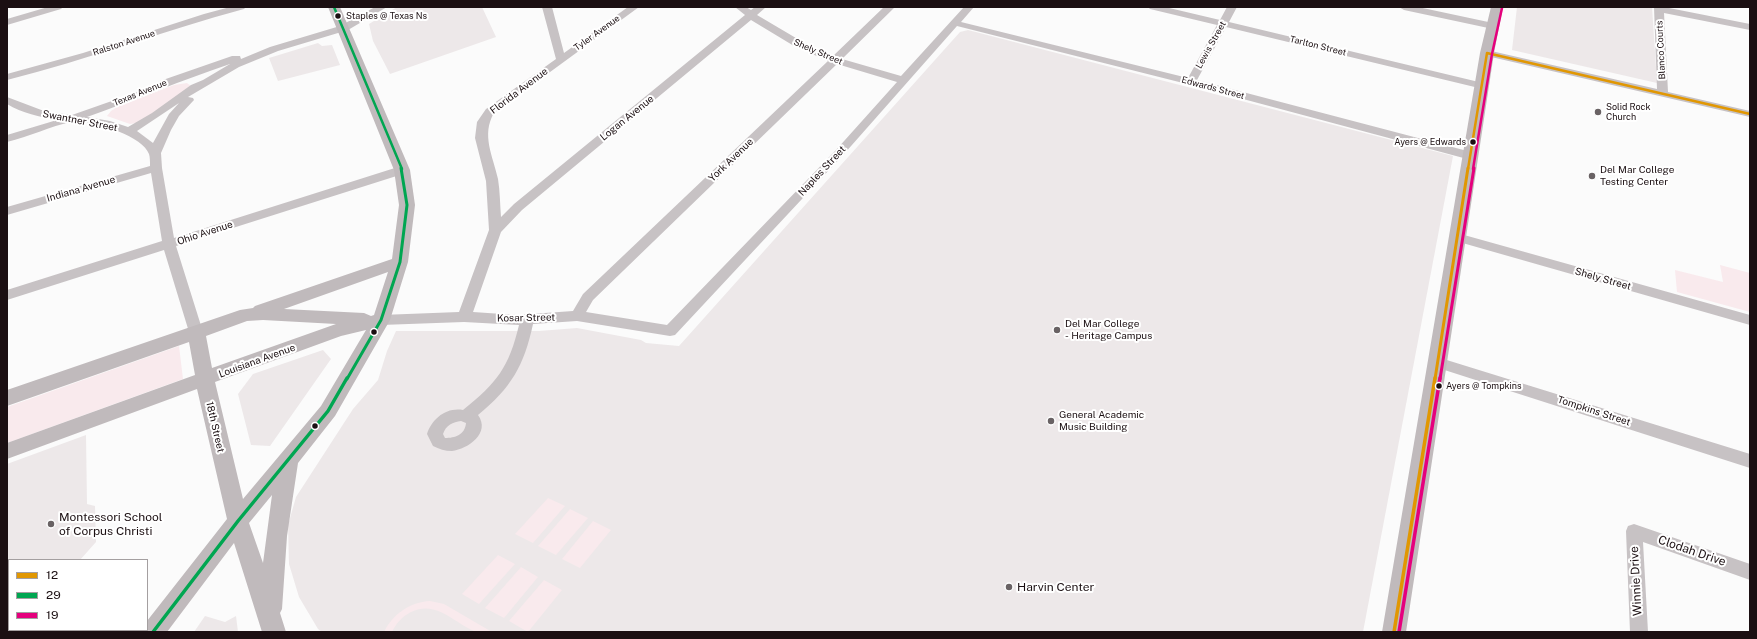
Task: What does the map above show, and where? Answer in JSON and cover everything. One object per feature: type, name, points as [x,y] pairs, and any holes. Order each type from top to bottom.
[{"type":"main road","points":[[153,632],[238,521],[328,411],[381,320],[400,262],[407,205],[402,170],[334,7]]},
{"type":"main road","points":[[1396,632],[1419,471],[1457,237],[1497,7]]},
{"type":"main road","points":[[7,398],[400,262]]},
{"type":"main road","points":[[246,315],[307,315],[381,320]]},
{"type":"main road","name":"Louisiana Avenue","points":[[7,451],[205,380],[338,330],[381,320]]},
{"type":"main road","name":"18th Street","points":[[196,332],[205,380],[238,521],[271,625]]},
{"type":"main road","points":[[271,625],[276,536],[288,460]]},
{"type":"street","points":[[7,22],[58,7]]},
{"type":"street","name":"Ralston Avenue","points":[[7,77],[87,55],[201,18],[241,7]]},
{"type":"street","name":"Texas Avenue","points":[[7,139],[71,119],[147,92],[164,83],[247,54],[344,28],[382,7]]},
{"type":"street","points":[[547,7],[561,60]]},
{"type":"street","name":"Tyler Avenue","points":[[561,60],[634,7]]},
{"type":"street","name":"Shely Street","points":[[740,7],[751,16],[796,44],[863,70],[903,80]]},
{"type":"street","name":"Logan Avenue","points":[[495,230],[518,207],[761,7]]},
{"type":"street","name":"York Avenue","points":[[577,316],[588,297],[890,7]]},
{"type":"street","name":"Naples Street","points":[[670,331],[840,152],[969,7]]},
{"type":"street","name":"Tarlton Street","points":[[1153,7],[1483,86]]},
{"type":"street","name":"Lewis Street","points":[[1190,82],[1232,7]]},
{"type":"street","points":[[1404,7],[1493,26]]},
{"type":"street","points":[[1659,8],[1750,27]]},
{"type":"street","name":"Blanco Courts","points":[[1659,8],[1663,94]]},
{"type":"street","name":"Edwards Street","points":[[955,22],[1471,156]]},
{"type":"street","name":"Texas Avenue","points":[[129,131],[156,115],[195,87],[207,82],[235,65],[274,48]]},
{"type":"street","points":[[1488,53],[1750,114]]},
{"type":"street","name":"Florida Avenue","points":[[464,317],[495,230],[492,181],[481,138],[483,122],[490,111],[561,60]]},
{"type":"street","points":[[147,92],[181,81],[207,82]]},
{"type":"street","name":"Texas Avenue","points":[[155,153],[165,130],[176,114],[207,82]]},
{"type":"street","name":"Swantner Street","points":[[7,100],[16,105],[42,114],[110,124],[129,131],[146,142],[155,153]]},
{"type":"street","points":[[155,153],[156,168],[169,244],[196,332]]},
{"type":"street","name":"Indiana Avenue","points":[[7,211],[156,168]]},
{"type":"street","name":"Ohio Avenue","points":[[7,295],[402,170]]},
{"type":"street","name":"Shely Street","points":[[1457,237],[1750,320]]},
{"type":"street","name":"Kosar Street","points":[[381,320],[464,317],[528,319],[577,316],[670,331]]},
{"type":"street","points":[[466,416],[481,405],[506,376],[518,356],[528,319]]},
{"type":"street","name":"Tompkins Street","points":[[1437,362],[1750,461]]},
{"type":"street","name":"Clodah Drive","points":[[1634,531],[1750,572]]},
{"type":"street","name":"Winnie Drive","points":[[1634,531],[1639,632]]},
{"type":"shaded area","points":[[397,7],[482,7],[496,37],[390,74],[373,41],[369,24]]},
{"type":"shaded area","points":[[1517,7],[1652,7],[1657,83],[1512,50]]},
{"type":"shaded area","name":"Del Mar College - Heritage Campus","points":[[968,30],[1453,156],[1363,632],[322,632],[318,629],[299,597],[289,564],[288,525],[296,497],[353,409],[378,380],[387,351],[396,331],[539,331],[577,328],[641,340],[646,343],[679,346],[960,32]]},
{"type":"shaded area","points":[[318,43],[322,46],[332,45],[340,65],[278,81],[269,58]]},
{"type":"shaded area","points":[[187,83],[191,86],[167,105],[136,123],[130,124],[107,116],[117,107],[174,85]]},
{"type":"shaded area","points":[[1720,265],[1750,273],[1750,312],[1677,292],[1675,270],[1723,282]]},
{"type":"shaded area","points":[[179,346],[183,379],[7,443],[7,407]]},
{"type":"shaded area","points":[[323,350],[331,359],[270,446],[251,445],[238,394],[253,374]]},
{"type":"shaded area","name":"Montessori School of Corpus Christi","points":[[86,435],[87,504],[95,506],[96,542],[81,559],[8,559],[8,631],[46,632],[7,632],[7,464]]},
{"type":"shaded area","points":[[548,498],[565,506],[533,543],[515,534]]},
{"type":"shaded area","points":[[570,509],[588,518],[556,555],[538,546]]},
{"type":"shaded area","points":[[593,521],[611,530],[580,568],[562,559]]},
{"type":"shaded area","points":[[498,555],[515,564],[479,604],[462,594]]},
{"type":"shaded area","points":[[521,567],[538,577],[504,618],[485,608]]},
{"type":"shaded area","points":[[544,580],[562,590],[528,632],[509,621]]},
{"type":"shaded area","points":[[430,601],[444,604],[492,632],[474,631],[436,610],[420,609],[411,612],[400,620],[392,632],[384,632],[392,620],[403,610],[416,604]]},
{"type":"shaded area","points":[[205,616],[225,622],[236,616],[238,632],[194,632]]},
{"type":"transit line","name":"29","points":[[153,632],[238,521],[328,411],[381,320],[400,262],[407,205],[402,170],[334,7]]},
{"type":"transit line","name":"19","points":[[1399,632],[1492,54],[1502,8]]},
{"type":"transit line","name":"12","points":[[1394,632],[1487,53],[1750,114]]},
{"type":"place","name":"Staples @ Texas Ns","points":[[338,16]]},
{"type":"place","name":"Solid Rock Church","points":[[1598,112]]},
{"type":"place","name":"Ayers @ Edwards","points":[[1473,142]]},
{"type":"place","name":"Del Mar College Testing Center","points":[[1592,176]]},
{"type":"place","name":"Del Mar College - Heritage Campus","points":[[1057,330]]},
{"type":"place","name":"Ayers @ Tompkins","points":[[1439,386]]},
{"type":"place","name":"General Academic Music Building","points":[[1051,421]]},
{"type":"place","name":"Montessori School of Corpus Christi","points":[[51,524]]},
{"type":"place","name":"Harvin Center","points":[[1009,587]]}]
